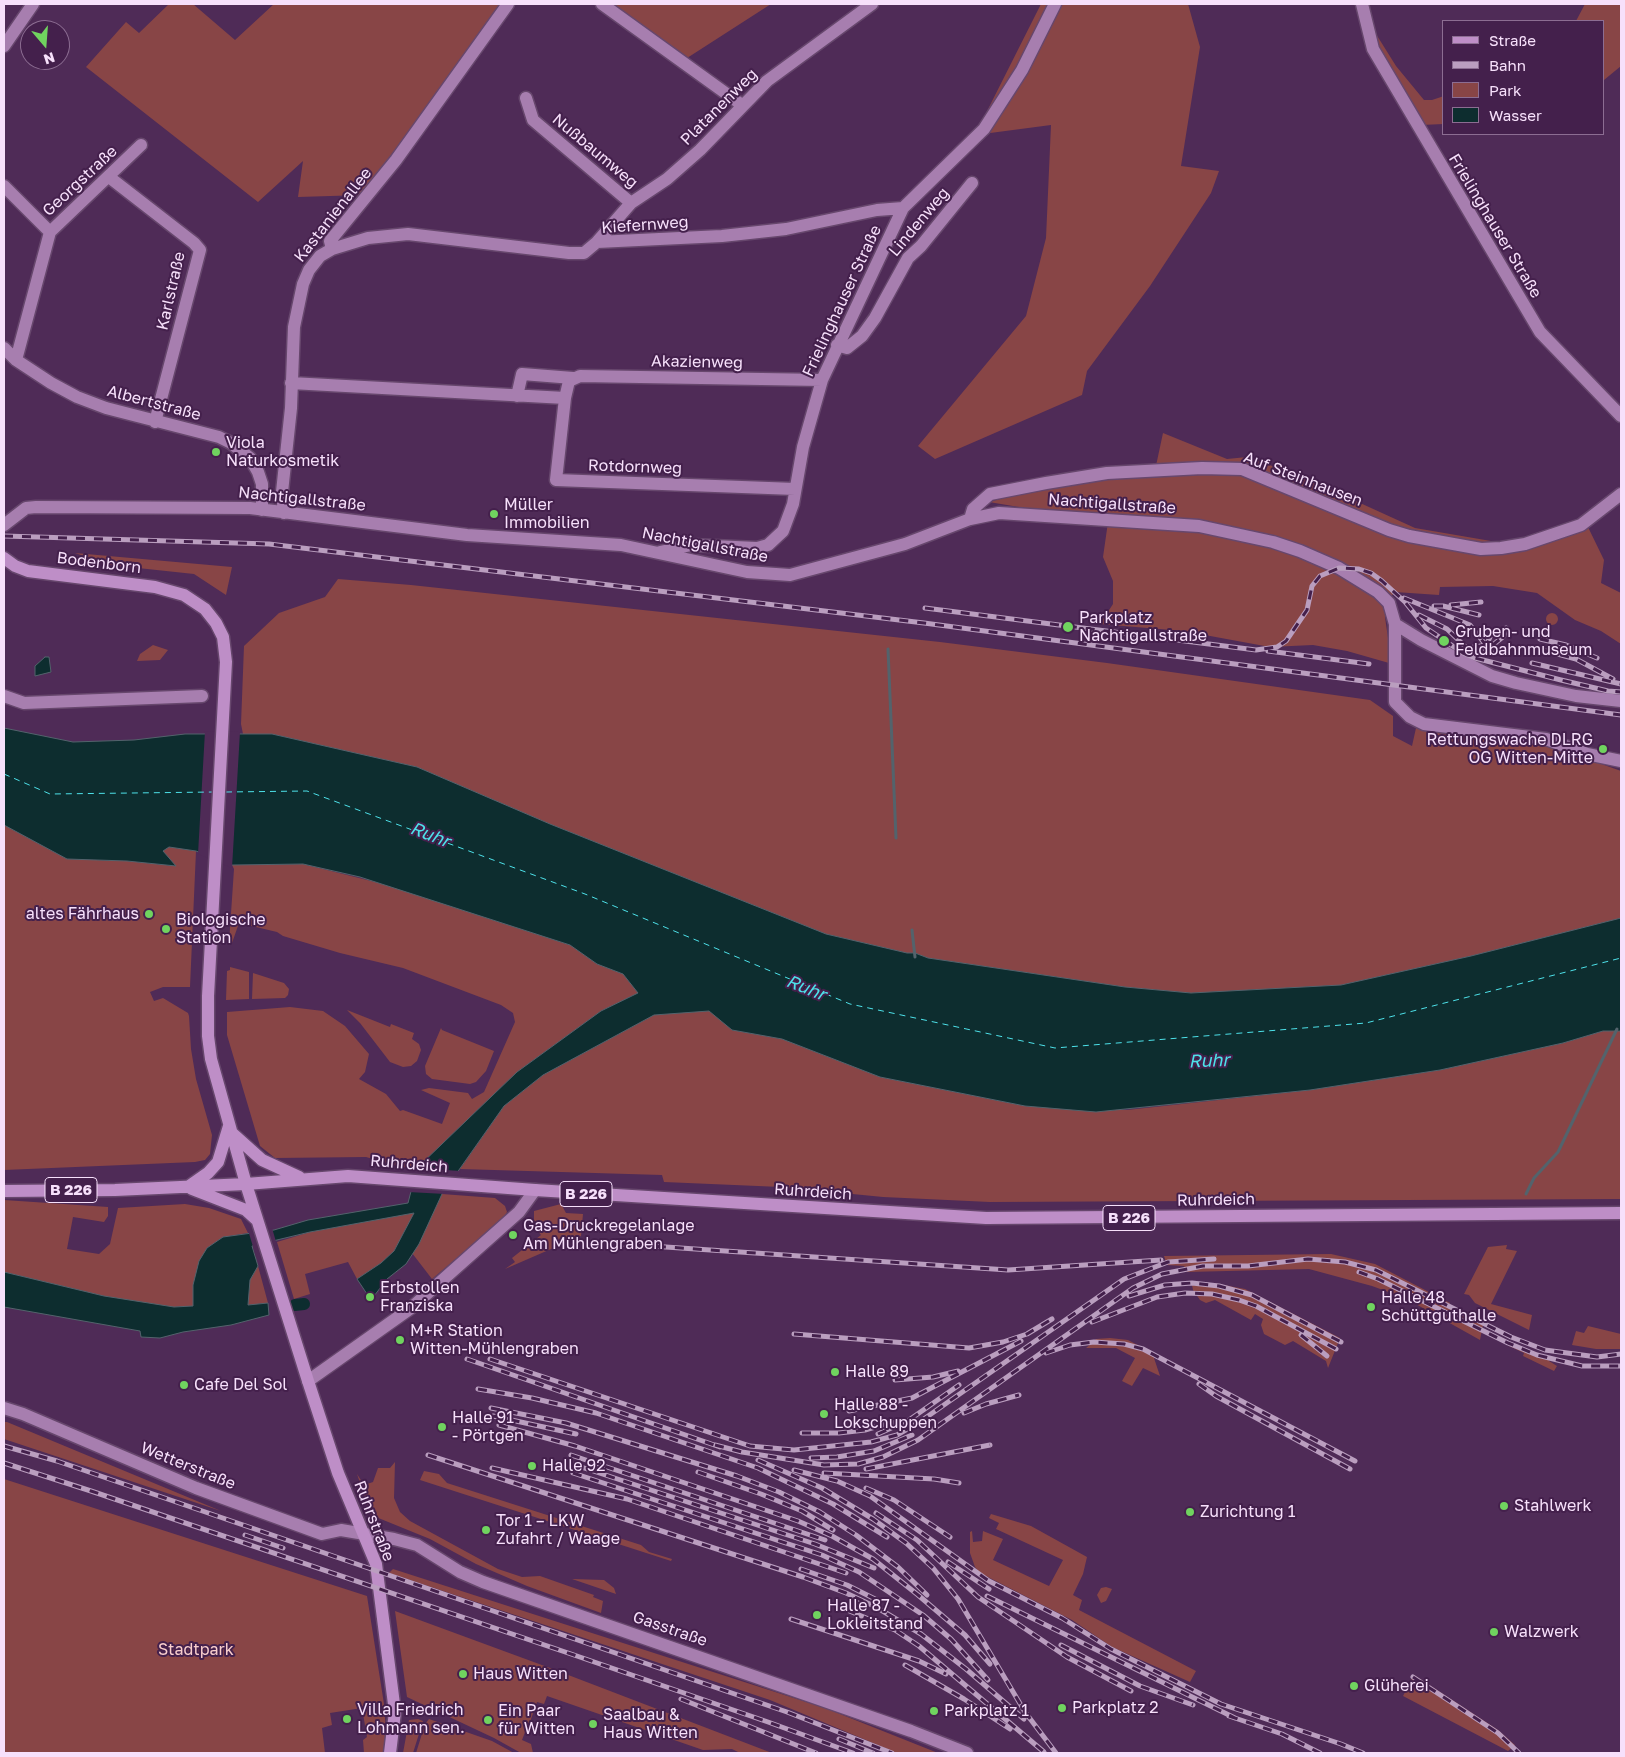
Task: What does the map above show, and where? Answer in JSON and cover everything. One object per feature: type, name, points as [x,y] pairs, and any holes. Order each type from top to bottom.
[{"type":"main road","name":"Bodenborn","points":[[4,558],[15,566],[28,571],[156,587],[191,598],[212,617],[224,644],[226,654],[211,911],[208,1036],[211,1059],[230,1129]]},
{"type":"main road","points":[[188,1187],[214,1168],[230,1129],[262,1160],[301,1178]]},
{"type":"main road","name":"Ruhrstraße","points":[[230,1129],[338,1472],[376,1564],[380,1611],[395,1712],[390,1753]]},
{"type":"main road","name":"Ruhrdeich","points":[[4,1191],[188,1187],[348,1176],[535,1190],[986,1218],[1621,1213]]},
{"type":"main road","points":[[188,1187],[246,1210],[259,1223]]},
{"type":"street","points":[[4,46],[34,4]]},
{"type":"street","name":"Kastanienallee","points":[[284,513],[282,492],[284,459],[291,408],[294,327],[303,284],[309,270],[320,256],[332,249],[330,241],[396,160],[508,4]]},
{"type":"street","points":[[602,4],[742,105]]},
{"type":"street","name":"Platanenweg","points":[[597,242],[632,203],[667,179],[700,150],[767,81],[872,4]]},
{"type":"street","name":"Frielinghauser Straße","points":[[660,552],[691,544],[757,548],[768,545],[783,531],[789,519],[808,425],[822,380],[903,208],[984,130],[1022,70],[1056,4]]},
{"type":"street","name":"Frielinghauser Straße","points":[[1362,4],[1373,49],[1540,332],[1621,416]]},
{"type":"street","name":"Nußbaumweg","points":[[526,98],[533,120],[632,203]]},
{"type":"street","name":"Georgstraße","points":[[16,360],[50,232],[109,178],[141,145]]},
{"type":"street","name":"Karlstraße","points":[[109,178],[194,243],[200,250],[155,422]]},
{"type":"street","name":"Lindenweg","points":[[837,345],[847,348],[862,336],[875,318],[908,258],[921,246],[972,183]]},
{"type":"street","points":[[4,186],[50,232]]},
{"type":"street","name":"Kiefernweg","points":[[332,249],[368,238],[408,234],[569,253],[584,253],[597,242],[722,236],[786,228],[877,210],[903,208]]},
{"type":"street","name":"Albertstraße","points":[[4,348],[16,360],[51,383],[77,397],[106,408],[155,422],[219,437],[250,458],[262,484],[262,510]]},
{"type":"street","name":"Akazienweg","points":[[516,396],[522,374],[573,378],[609,376],[822,380]]},
{"type":"street","points":[[291,383],[565,398],[567,386],[573,378]]},
{"type":"street","name":"Rotdornweg","points":[[565,398],[556,480],[795,489]]},
{"type":"street","name":"Auf Steinhausen","points":[[970,519],[973,509],[990,494],[1046,483],[1124,472],[1202,468],[1242,469],[1389,530],[1409,536],[1481,548],[1501,548],[1525,544],[1582,525],[1621,494]]},
{"type":"street","name":"Nachtigallstraße","points":[[4,524],[26,508],[36,507],[233,507],[467,535],[621,544],[747,572],[790,575],[905,544],[970,519],[999,513],[1199,526],[1273,542],[1339,568],[1364,583],[1388,603],[1395,624],[1395,702],[1410,717],[1424,724],[1546,739],[1587,754],[1621,760]]},
{"type":"street","points":[[1395,624],[1428,644],[1492,676],[1576,696],[1621,701]]},
{"type":"street","points":[[4,696],[24,703],[202,696]]},
{"type":"street","points":[[308,1381],[411,1308],[519,1212],[535,1190]]},
{"type":"street","name":"Wetterstraße","points":[[4,1408],[23,1414],[196,1488],[322,1534],[341,1530],[364,1534]]},
{"type":"street","name":"Gasstraße","points":[[364,1534],[416,1545],[460,1572],[483,1582],[790,1688],[968,1753]]},
{"type":"green space","points":[[169,4],[193,4],[235,40],[274,4],[503,4],[363,195],[298,197],[303,161],[258,202],[86,67],[126,22],[139,33]]},
{"type":"green space","points":[[609,4],[771,4],[684,60]]},
{"type":"green space","points":[[1041,4],[1188,4],[1200,47],[1181,166],[1219,171],[1211,193],[1150,286],[1087,371],[1082,395],[935,459],[918,446],[1026,316],[1046,238],[1051,125],[975,135]]},
{"type":"green space","points":[[1585,4],[1621,4],[1621,66],[1605,79],[1605,20],[1577,20]]},
{"type":"green space","points":[[1371,26],[1396,66],[1424,100],[1442,97],[1442,124],[1421,125],[1380,55]]},
{"type":"green space","points":[[1163,433],[1227,459],[1247,457],[1303,477],[1415,528],[1526,547],[1587,525],[1604,560],[1601,583],[1621,593],[1621,644],[1601,631],[1575,620],[1537,593],[1493,586],[1440,587],[1439,595],[1395,592],[1387,601],[1385,617],[1389,645],[1389,663],[1347,651],[1313,645],[1270,647],[1183,631],[1100,624],[1113,604],[1113,581],[1103,557],[1108,522],[989,502],[1059,483],[1154,475]]},
{"type":"green space","points":[[75,553],[232,567],[226,595],[194,574],[110,565]]},
{"type":"green space","points":[[338,579],[411,585],[940,642],[1107,663],[1370,700],[1393,716],[1393,736],[1412,746],[1416,728],[1523,741],[1565,751],[1621,771],[1621,918],[1471,956],[1341,985],[1191,993],[1125,987],[928,958],[826,934],[550,824],[417,767],[272,734],[243,734],[241,724],[244,646],[279,613],[325,597]]},
{"type":"green space","points":[[1550,613],[1554,613],[1558,619],[1554,625],[1550,625],[1546,621],[1546,617]]},
{"type":"green space","points":[[153,645],[168,650],[160,660],[137,661],[140,654]]},
{"type":"green space","points":[[4,825],[67,859],[127,861],[175,866],[162,851],[169,847],[196,851],[190,987],[163,987],[150,992],[154,1001],[163,998],[188,1013],[189,1016],[191,1049],[196,1079],[212,1135],[210,1154],[205,1160],[195,1162],[4,1170]]},
{"type":"green space","points":[[303,864],[383,884],[570,945],[597,964],[623,974],[638,993],[601,1011],[517,1072],[417,1168],[401,1167],[366,1157],[275,1158],[260,1146],[227,1035],[227,1012],[290,1007],[323,1011],[345,1026],[369,1054],[365,1072],[359,1079],[386,1094],[400,1111],[403,1110],[442,1124],[450,1103],[421,1090],[429,1088],[468,1093],[472,1099],[484,1092],[515,1022],[513,1013],[501,1005],[403,968],[340,953],[283,936],[277,932],[239,923],[232,943],[229,943],[234,869],[232,865]]},
{"type":"green space","points":[[230,967],[249,972],[249,999],[226,1000],[227,971],[230,970]]},
{"type":"green space","points":[[253,973],[284,983],[289,989],[288,995],[285,998],[252,999]]},
{"type":"green space","points":[[347,1010],[390,1027],[391,1024],[414,1033],[412,1039],[419,1044],[421,1050],[417,1061],[411,1066],[403,1067],[390,1062],[360,1023]]},
{"type":"green space","points":[[709,1010],[732,1030],[782,1039],[880,1077],[1025,1106],[1127,1110],[1310,1090],[1440,1070],[1563,1043],[1603,1031],[1621,1031],[1621,1199],[990,1202],[883,1197],[781,1187],[664,1182],[662,1175],[460,1169],[504,1106],[543,1075],[654,1015]]},
{"type":"green space","points":[[441,1028],[494,1051],[486,1071],[476,1082],[470,1084],[432,1079],[426,1074],[425,1066]]},
{"type":"green space","points":[[442,1194],[495,1198],[505,1206],[507,1212],[502,1220],[432,1279],[412,1253]]},
{"type":"green space","points":[[4,1200],[108,1207],[108,1216],[104,1222],[73,1217],[67,1249],[99,1254],[110,1244],[118,1208],[185,1204],[209,1208],[241,1219],[248,1233],[223,1237],[207,1248],[193,1285],[193,1306],[174,1307],[143,1304],[4,1272]]},
{"type":"green space","points":[[561,1204],[566,1213],[583,1214],[581,1236],[505,1269],[515,1262],[512,1258],[541,1235],[534,1226],[534,1211]]},
{"type":"green space","points":[[415,1212],[394,1251],[381,1263],[357,1279],[348,1262],[305,1274],[310,1294],[294,1299],[277,1242],[310,1232]]},
{"type":"green space","points":[[1507,1245],[1506,1249],[1517,1251],[1491,1304],[1532,1315],[1529,1330],[1475,1303],[1469,1295],[1464,1294],[1488,1247]]},
{"type":"green space","points":[[1331,1254],[1375,1264],[1450,1303],[1448,1308],[1483,1325],[1480,1340],[1405,1298],[1372,1286],[1309,1269],[1187,1272],[1184,1266],[1167,1265],[1164,1256]]},
{"type":"green space","points":[[258,1266],[268,1303],[248,1305],[250,1280]]},
{"type":"green space","points":[[1213,1283],[1245,1289],[1340,1338],[1328,1368],[1326,1361],[1293,1341],[1285,1345],[1264,1334],[1261,1325],[1263,1319],[1255,1314],[1251,1320],[1215,1300],[1206,1303],[1200,1300],[1192,1285],[1212,1287]]},
{"type":"green space","points":[[1588,1326],[1621,1334],[1621,1349],[1596,1349],[1572,1345],[1576,1331],[1584,1333]]},
{"type":"green space","points":[[1096,1339],[1128,1340],[1159,1356],[1154,1358],[1160,1376],[1143,1368],[1132,1386],[1122,1381],[1135,1358],[1116,1348],[1086,1348]]},
{"type":"green space","points":[[1510,1343],[1549,1357],[1549,1361],[1557,1366],[1554,1371],[1523,1356],[1524,1353],[1509,1346]]},
{"type":"green space","points":[[4,1422],[7,1422],[221,1511],[4,1439]]},
{"type":"green space","points":[[395,1462],[394,1498],[400,1512],[410,1521],[498,1569],[522,1577],[540,1576],[594,1595],[593,1597],[603,1601],[601,1613],[527,1586],[476,1564],[430,1539],[371,1515],[357,1474],[364,1485],[373,1482],[378,1468],[390,1468]]},
{"type":"green space","points":[[424,1471],[439,1474],[447,1483],[641,1545],[649,1552],[672,1559],[671,1561],[420,1480]]},
{"type":"green space","name":"Stadtpark","points":[[4,1479],[367,1596],[384,1704],[386,1732],[383,1753],[364,1753],[363,1740],[367,1737],[362,1708],[330,1713],[332,1725],[322,1728],[325,1753],[4,1753]]},
{"type":"green space","points":[[991,1514],[1031,1526],[1087,1557],[1083,1574],[1073,1595],[1082,1600],[1079,1610],[1196,1671],[1190,1682],[1112,1647],[1072,1620],[980,1573],[975,1567],[970,1553],[970,1532],[972,1531],[973,1542],[982,1541],[983,1531],[1003,1539],[993,1560],[1049,1586],[1063,1560],[996,1529],[999,1523],[989,1518]]},
{"type":"green space","points":[[393,1569],[825,1708],[938,1753],[897,1753],[770,1700],[389,1573]]},
{"type":"green space","points":[[572,1579],[604,1580],[614,1588],[616,1594]]},
{"type":"green space","points":[[1101,1588],[1112,1589],[1106,1601],[1101,1603],[1097,1595]]},
{"type":"green space","points":[[395,1611],[772,1753],[740,1753],[732,1749],[703,1750],[547,1696],[544,1704],[537,1702],[530,1722],[538,1724],[536,1730],[527,1727],[522,1740],[531,1744],[533,1753],[521,1753],[494,1738],[407,1697]]},
{"type":"green space","points":[[1414,1675],[1498,1730],[1515,1745],[1508,1751],[1403,1696]]},
{"type":"green space","points":[[418,1719],[423,1721],[413,1753],[403,1753],[409,1720]]},
{"type":"green space","points":[[429,1719],[492,1741],[514,1753],[416,1753],[425,1724]]},
{"type":"water","points":[[45,657],[49,657],[51,672],[35,676],[35,666]]},
{"type":"water","name":"Ruhr","points":[[4,728],[73,742],[134,740],[185,734],[272,734],[417,767],[550,824],[826,934],[907,953],[915,953],[928,958],[1125,987],[1191,993],[1341,985],[1471,956],[1621,918],[1621,1031],[1603,1031],[1563,1043],[1440,1070],[1310,1090],[1096,1112],[1025,1106],[880,1077],[782,1039],[732,1030],[709,1011],[654,1015],[543,1075],[504,1106],[442,1194],[419,1244],[406,1264],[387,1279],[371,1300],[357,1279],[381,1263],[394,1251],[414,1213],[310,1232],[252,1246],[258,1266],[250,1280],[248,1305],[268,1303],[269,1315],[231,1325],[183,1332],[160,1338],[141,1337],[140,1331],[4,1307],[4,1272],[104,1296],[174,1307],[193,1306],[193,1285],[199,1261],[207,1248],[223,1237],[274,1230],[308,1220],[408,1203],[417,1168],[517,1072],[601,1011],[638,993],[623,974],[597,964],[570,945],[360,877],[303,864],[232,865],[196,851],[169,847],[163,851],[176,866],[127,861],[67,859],[4,825]]},
{"type":"pier","points":[[205,731],[240,732],[232,868],[198,854]]},
{"type":"pier","points":[[414,1168],[461,1171],[445,1194],[408,1192]]},
{"type":"pier","points":[[272,1228],[277,1245],[255,1248],[256,1257],[248,1230]]},
{"type":"waterway","points":[[888,649],[896,838]]},
{"type":"waterway","points":[[912,930],[915,957]]},
{"type":"waterway","points":[[1526,1194],[1534,1178],[1558,1152],[1617,1029]]},
{"type":"waterway","points":[[295,1305],[304,1304]]},
{"type":"ferry route","points":[[4,774],[50,794],[214,792]]},
{"type":"ferry route","points":[[226,792],[307,791],[585,894],[850,1004],[1055,1048],[1366,1023],[1621,958]]},
{"type":"railway","points":[[4,536],[269,544],[924,623],[1621,715]]},
{"type":"railway","points":[[925,608],[1256,650],[1277,647],[1286,641],[1307,610],[1312,586],[1320,576],[1339,568],[1359,569],[1371,573],[1382,581],[1405,602],[1426,628],[1463,653],[1475,658],[1561,680],[1608,691],[1621,692]]},
{"type":"railway","points":[[1404,598],[1470,625],[1492,653]]},
{"type":"railway","points":[[1451,605],[1481,602]]},
{"type":"railway","points":[[1434,606],[1443,606],[1479,615]]},
{"type":"railway","points":[[1419,615],[1447,629],[1473,654]]},
{"type":"railway","points":[[1474,647],[1494,644],[1504,636],[1506,628]]},
{"type":"railway","points":[[1485,649],[1492,632]]},
{"type":"railway","points":[[1540,639],[1566,645],[1597,658]]},
{"type":"railway","points":[[1543,650],[1576,659],[1613,679]]},
{"type":"railway","points":[[1268,651],[1369,664]]},
{"type":"railway","points":[[1532,663],[1621,684]]},
{"type":"railway","points":[[621,1244],[1008,1270],[1161,1260]]},
{"type":"railway","points":[[490,1359],[750,1446],[794,1450],[871,1442],[897,1435],[921,1421],[1124,1279],[1168,1262],[1214,1259]]},
{"type":"railway","points":[[715,1445],[742,1452],[824,1465],[858,1464],[883,1457],[918,1440],[1133,1288],[1162,1274],[1203,1266],[1248,1266],[1308,1259],[1345,1262],[1376,1270],[1511,1337],[1545,1350],[1597,1357],[1621,1354]]},
{"type":"railway","points":[[1359,1272],[1378,1279],[1508,1343],[1537,1355],[1582,1366],[1621,1366]]},
{"type":"railway","points":[[1129,1296],[1165,1285],[1192,1283],[1219,1286],[1252,1295],[1341,1342]]},
{"type":"railway","points":[[1092,1322],[1157,1297],[1185,1293],[1212,1294],[1256,1306],[1336,1349]]},
{"type":"railway","points":[[794,1334],[969,1348],[1003,1342],[1027,1334],[1052,1319]]},
{"type":"railway","points":[[1301,1335],[1327,1356]]},
{"type":"railway","points":[[849,1411],[912,1398],[1021,1341]]},
{"type":"railway","points":[[1046,1353],[1070,1345],[1094,1342],[1124,1344],[1143,1349],[1355,1461]]},
{"type":"railway","points":[[467,1359],[720,1447]]},
{"type":"railway","points":[[895,1380],[933,1377],[958,1371]]},
{"type":"railway","points":[[1199,1384],[1216,1396],[1350,1469]]},
{"type":"railway","points":[[878,1434],[909,1420],[959,1385]]},
{"type":"railway","points":[[478,1389],[532,1398],[596,1413],[758,1468],[833,1504],[887,1537]]},
{"type":"railway","points":[[964,1413],[986,1404],[1019,1395]]},
{"type":"railway","points":[[491,1408],[566,1423],[737,1476],[779,1492],[820,1512],[856,1535],[898,1567],[927,1595]]},
{"type":"railway","points":[[493,1416],[576,1434]]},
{"type":"railway","points":[[802,1433],[839,1433],[865,1430],[892,1422]]},
{"type":"railway","points":[[499,1425],[575,1446],[798,1521],[832,1536],[873,1559],[918,1595],[965,1635],[990,1664]]},
{"type":"railway","points":[[811,1458],[837,1457],[874,1451],[912,1435]]},
{"type":"railway","points":[[866,1469],[990,1445]]},
{"type":"railway","points":[[4,1446],[57,1461],[787,1712],[892,1753]]},
{"type":"railway","points":[[428,1455],[803,1577],[846,1593],[876,1607],[921,1634],[966,1669],[1024,1719]]},
{"type":"railway","points":[[571,1455],[825,1540]]},
{"type":"railway","points":[[758,1460],[822,1488],[873,1519],[906,1543],[933,1568],[958,1599],[1025,1712],[1056,1753]]},
{"type":"railway","points":[[4,1463],[574,1655],[853,1753]]},
{"type":"railway","points":[[572,1464],[815,1544],[874,1568]]},
{"type":"railway","points":[[492,1468],[627,1499],[846,1573]]},
{"type":"railway","points":[[794,1470],[837,1481],[870,1496],[989,1581],[1062,1618],[1111,1649],[1221,1704],[1363,1753]]},
{"type":"railway","points":[[698,1472],[761,1494],[802,1511],[833,1530]]},
{"type":"railway","points":[[573,1473],[822,1555],[859,1572],[923,1615],[951,1639],[988,1680]]},
{"type":"railway","points":[[824,1473],[934,1479],[959,1483]]},
{"type":"railway","points":[[866,1488],[894,1500],[950,1537]]},
{"type":"railway","points":[[876,1513],[917,1540],[978,1597],[1067,1657],[1131,1691]]},
{"type":"railway","points":[[245,1535],[283,1548]]},
{"type":"railway","points":[[948,1562],[989,1589]]},
{"type":"railway","points":[[801,1569],[847,1585],[877,1600]]},
{"type":"railway","points":[[987,1596],[1235,1718]]},
{"type":"railway","points":[[847,1610],[895,1630],[919,1646],[1044,1752]]},
{"type":"railway","points":[[791,1619],[919,1661],[946,1674]]},
{"type":"railway","points":[[1061,1645],[1140,1686],[1193,1705]]},
{"type":"railway","points":[[905,1665],[964,1699],[1010,1729]]},
{"type":"railway","points":[[1413,1677],[1498,1733],[1519,1753]]},
{"type":"railway","points":[[681,1699],[816,1753]]},
{"type":"railway","points":[[1229,1716],[1282,1734],[1320,1753]]},
{"type":"railway","points":[[839,1739],[873,1753]]},
{"type":"place","name":"Viola Naturkosmetik","points":[[216,452]]},
{"type":"place","name":"Müller Immobilien","points":[[494,514]]},
{"type":"place","name":"Parkplatz Nachtigallstraße","points":[[1068,627]]},
{"type":"place","name":"Gruben- und Feldbahnmuseum","points":[[1444,641]]},
{"type":"place","name":"Rettungswache DLRG OG Witten-Mitte","points":[[1603,749]]},
{"type":"place","name":"altes Fährhaus","points":[[149,914]]},
{"type":"place","name":"Biologische Station","points":[[166,929]]},
{"type":"place","name":"Gas-Druckregelanlage Am Mühlengraben","points":[[513,1235]]},
{"type":"place","name":"Erbstollen Franziska","points":[[370,1297]]},
{"type":"place","name":"Halle 48 Schüttguthalle","points":[[1371,1307]]},
{"type":"place","name":"M+R Station Witten-Mühlengraben","points":[[400,1340]]},
{"type":"place","name":"Halle 89","points":[[835,1372]]},
{"type":"place","name":"Cafe Del Sol","points":[[184,1385]]},
{"type":"place","name":"Halle 88 - Lokschuppen","points":[[824,1414]]},
{"type":"place","name":"Halle 91 - Pörtgen","points":[[442,1427]]},
{"type":"place","name":"Halle 92","points":[[532,1466]]},
{"type":"place","name":"Stahlwerk","points":[[1504,1506]]},
{"type":"place","name":"Zurichtung 1","points":[[1190,1512]]},
{"type":"place","name":"Tor 1 – LKW Zufahrt / Waage","points":[[486,1530]]},
{"type":"place","name":"Halle 87 - Lokleitstand","points":[[817,1615]]},
{"type":"place","name":"Walzwerk","points":[[1494,1632]]},
{"type":"place","name":"Haus Witten","points":[[463,1674]]},
{"type":"place","name":"Glüherei","points":[[1354,1686]]},
{"type":"place","name":"Parkplatz 2","points":[[1062,1708]]},
{"type":"place","name":"Parkplatz 1","points":[[934,1711]]},
{"type":"place","name":"Villa Friedrich Lohmann sen.","points":[[347,1719]]},
{"type":"place","name":"Ein Paar für Witten","points":[[488,1720]]},
{"type":"place","name":"Saalbau & Haus Witten","points":[[593,1724]]}]
